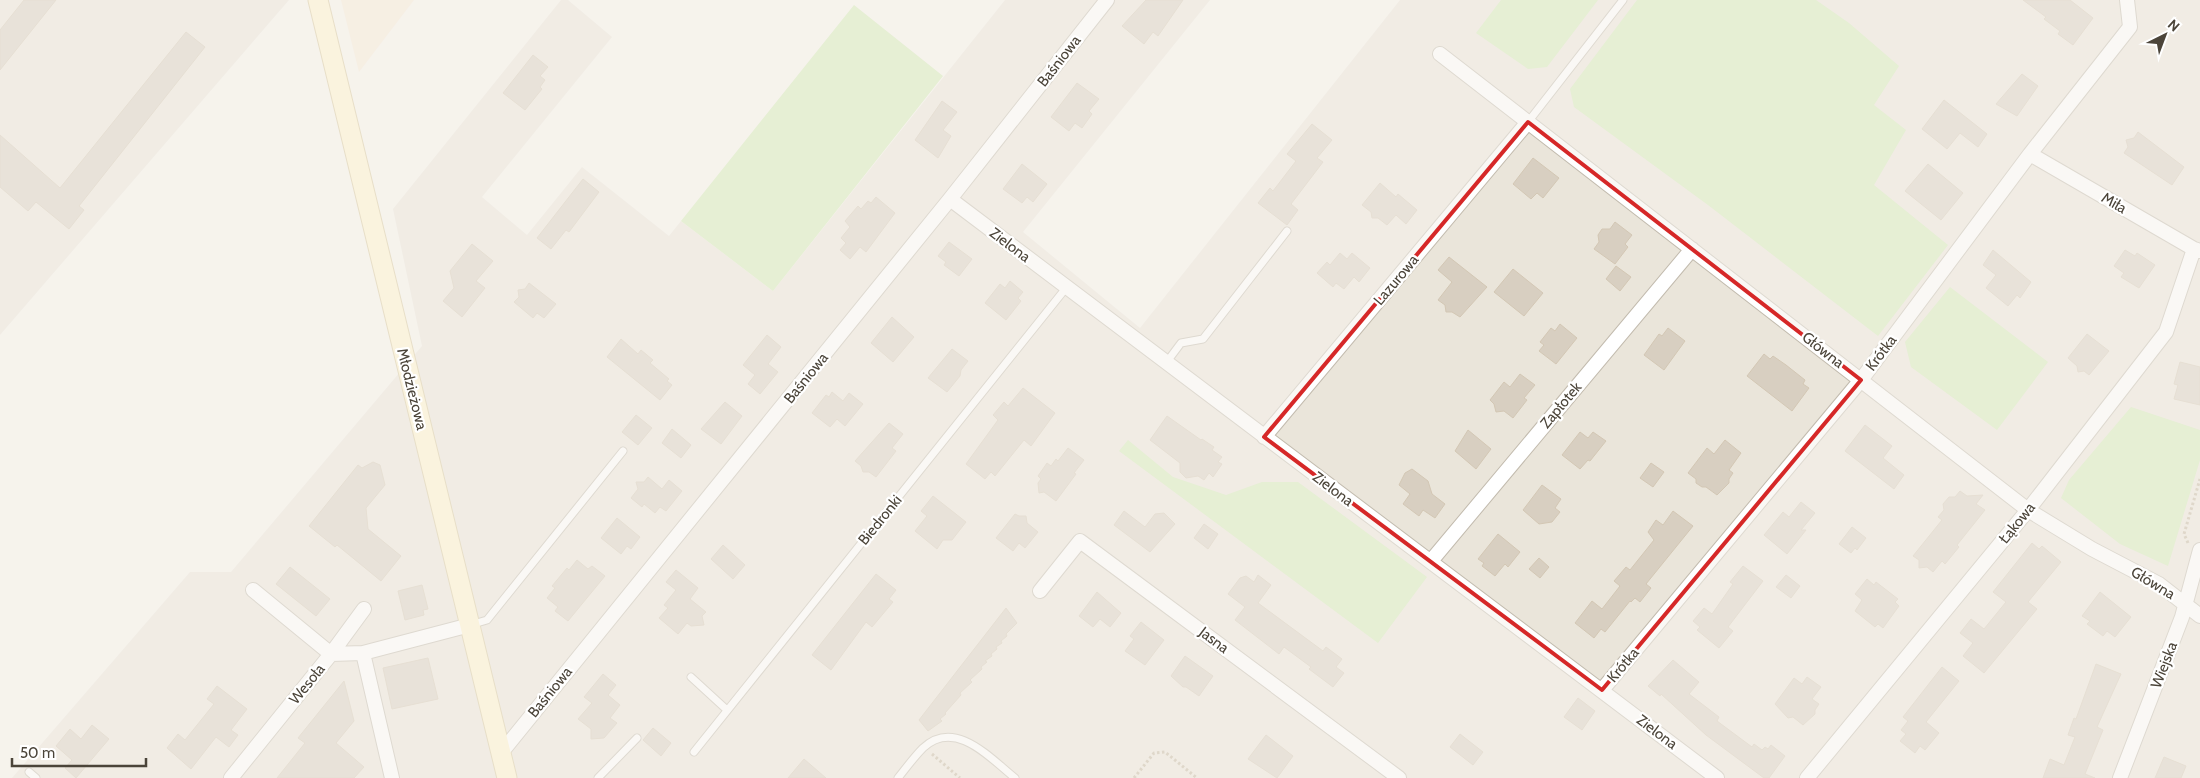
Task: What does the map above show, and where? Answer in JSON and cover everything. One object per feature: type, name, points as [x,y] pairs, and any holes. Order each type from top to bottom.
[{"type":"street","name":"Młodzieżowa","points":[[318,0],[506,778]]},
{"type":"street","name":"Baśniowa","points":[[501,753],[950,199],[1107,0]]},
{"type":"street","name":"Krótka","points":[[1602,690],[1861,380],[2030,154],[2130,27],[2127,0]]},
{"type":"street","name":"Główna","points":[[1440,54],[2028,510],[2092,550],[2160,584],[2200,616]]},
{"type":"street","name":"Lazurowa","points":[[1264,437],[1528,122]]},
{"type":"street","name":"Miła","points":[[2030,154],[2197,250]]},
{"type":"street","name":"Zielona","points":[[950,199],[1717,778]]},
{"type":"street","name":"Zapłotek","points":[[1431,561],[1692,249]]},
{"type":"street","name":"Łąkowa","points":[[1807,778],[2028,510],[2166,332],[2197,250]]},
{"type":"street","name":"Jasna","points":[[1040,591],[1080,541],[1399,778]]},
{"type":"street","name":"Wiejska","points":[[2120,778],[2174,638],[2184,603],[2195,547]]},
{"type":"street","points":[[253,590],[332,654],[364,609]]},
{"type":"street","name":"Wesoła","points":[[231,778],[332,654],[363,653],[470,626]]},
{"type":"street","points":[[363,653],[392,778]]},
{"type":"lane","points":[[1528,122],[1623,0]]},
{"type":"lane","points":[[1166,363],[1181,343],[1203,339],[1288,231]]},
{"type":"lane","name":"Biedronki","points":[[694,752],[1066,288]]},
{"type":"lane","points":[[470,626],[487,620],[623,451]]},
{"type":"lane","points":[[692,677],[727,710]]},
{"type":"lane","points":[[898,778],[924,748],[935,740],[949,736],[967,740],[1015,778]]},
{"type":"lane","points":[[598,778],[637,738]]},
{"type":"lane","points":[[29,772],[36,778]]},
{"type":"path","points":[[2195,547],[2184,534],[2200,479]]},
{"type":"path","points":[[924,748],[960,778]]},
{"type":"path","points":[[1134,778],[1154,754],[1165,752],[1197,778]]},
{"type":"highlighted area","points":[[1528,122],[1861,380],[1602,690],[1264,437]]},
{"type":"shaded area","points":[[0,0],[289,0],[0,335]]},
{"type":"shaded area","points":[[341,0],[414,0],[359,72]]},
{"type":"shaded area","points":[[561,0],[568,0],[612,37],[482,197],[527,235],[582,167],[669,236],[681,221],[773,291],[1005,0],[1210,0],[1023,232],[1140,328],[1400,0],[2200,0],[2200,778],[12,778],[190,572],[231,572],[422,346],[393,209]]},
{"type":"green space","points":[[1501,0],[1598,0],[1547,67],[1528,69],[1476,33]]},
{"type":"green space","points":[[1637,0],[1816,0],[1849,23],[1899,66],[1874,105],[1906,130],[1874,185],[1948,245],[1878,336],[1708,205],[1574,107],[1570,89]]},
{"type":"green space","points":[[854,5],[943,76],[773,291],[681,221]]},
{"type":"green space","points":[[1950,287],[2048,362],[1997,430],[1911,367],[1905,342]]},
{"type":"green space","points":[[2131,407],[2200,430],[2200,460],[2168,566],[2120,544],[2061,498],[2069,480]]},
{"type":"green space","points":[[1128,440],[1173,477],[1226,495],[1262,482],[1298,482],[1427,577],[1378,643],[1119,451]]},
{"type":"building","points":[[24,0],[56,0],[0,70],[0,30]]},
{"type":"building","points":[[1146,0],[1183,0],[1158,36],[1153,32],[1144,44],[1122,26]]},
{"type":"building","points":[[2023,0],[2070,0],[2093,18],[2073,45],[2058,34],[2060,31],[2044,19],[2046,17]]},
{"type":"building","points":[[186,32],[205,47],[79,206],[84,210],[69,229],[36,202],[28,211],[0,187],[0,135],[60,188]]},
{"type":"building","points":[[533,55],[548,67],[540,76],[545,80],[540,87],[542,89],[525,110],[503,93]]},
{"type":"building","points":[[2022,74],[2038,86],[2017,116],[1996,104]]},
{"type":"building","points":[[1077,83],[1099,99],[1089,111],[1092,114],[1082,128],[1075,123],[1069,131],[1051,117]]},
{"type":"building","points":[[1944,100],[1987,134],[1978,147],[1960,133],[1947,149],[1922,129]]},
{"type":"building","points":[[942,101],[957,112],[943,130],[951,136],[938,158],[915,140]]},
{"type":"building","points":[[1312,124],[1332,140],[1317,158],[1323,162],[1291,204],[1298,210],[1287,225],[1258,203],[1270,188],[1273,191],[1296,161],[1287,154]]},
{"type":"building","points":[[2138,132],[2184,167],[2172,185],[2124,153],[2128,147],[2126,140],[2134,138]]},
{"type":"building","points":[[1533,158],[1559,178],[1543,198],[1537,193],[1531,199],[1513,184]]},
{"type":"building","points":[[1022,164],[1047,184],[1033,202],[1027,197],[1022,203],[1003,189]]},
{"type":"building","points":[[1928,164],[1963,193],[1941,220],[1905,191]]},
{"type":"building","points":[[583,179],[599,192],[569,232],[566,230],[551,249],[537,238]]},
{"type":"building","points":[[1380,183],[1396,197],[1398,194],[1417,210],[1406,224],[1396,215],[1387,225],[1378,218],[1372,218],[1371,212],[1362,205]]},
{"type":"building","points":[[876,197],[895,213],[866,252],[860,247],[850,259],[840,250],[846,243],[841,238],[850,227],[845,221],[858,206],[861,209],[868,201],[871,203]]},
{"type":"building","points":[[1615,222],[1632,235],[1625,244],[1628,247],[1615,264],[1594,249],[1599,242],[1598,235],[1602,229],[1610,229]]},
{"type":"building","points":[[949,242],[972,259],[959,276],[944,265],[946,262],[938,256]]},
{"type":"building","points":[[472,244],[493,261],[476,281],[485,288],[462,317],[443,301],[454,288],[450,271]]},
{"type":"building","points":[[1993,250],[2031,282],[2020,298],[2017,295],[2008,306],[1986,288],[1996,275],[1983,265]]},
{"type":"building","points":[[2125,250],[2135,256],[2137,253],[2155,265],[2139,288],[2121,277],[2124,273],[2114,266]]},
{"type":"building","points":[[1340,253],[1347,259],[1352,253],[1370,268],[1359,282],[1354,277],[1344,289],[1336,283],[1333,287],[1317,273],[1327,262],[1330,265]]},
{"type":"building","points":[[1449,257],[1487,287],[1460,317],[1452,312],[1446,312],[1445,305],[1438,300],[1452,282],[1438,270]]},
{"type":"building","points":[[1616,266],[1631,277],[1620,291],[1606,279]]},
{"type":"building","points":[[1513,269],[1543,293],[1524,316],[1494,292]]},
{"type":"building","points":[[1010,281],[1023,292],[1018,298],[1021,301],[1006,320],[985,303],[1000,284],[1005,288]]},
{"type":"building","points":[[529,283],[556,304],[544,318],[537,313],[533,318],[514,302],[519,297],[518,290],[525,289]]},
{"type":"building","points":[[892,317],[914,337],[893,362],[871,343]]},
{"type":"building","points":[[1560,324],[1577,338],[1556,364],[1539,351],[1544,345],[1540,342],[1551,328],[1555,331]]},
{"type":"building","points":[[1668,328],[1685,341],[1664,370],[1644,355],[1659,334],[1662,336]]},
{"type":"building","points":[[2087,334],[2109,351],[2089,375],[2084,371],[2078,372],[2077,366],[2068,358]]},
{"type":"building","points":[[767,335],[781,347],[768,364],[778,372],[760,394],[748,384],[755,375],[743,365]]},
{"type":"building","points":[[621,339],[638,354],[641,350],[653,360],[650,363],[669,379],[667,381],[672,385],[660,400],[607,357]]},
{"type":"building","points":[[952,349],[968,361],[961,370],[960,376],[947,392],[928,378]]},
{"type":"building","points":[[1764,354],[1770,359],[1773,356],[1786,365],[1805,380],[1803,384],[1809,388],[1792,411],[1747,376]]},
{"type":"building","points":[[2180,362],[2200,367],[2200,405],[2174,399],[2178,385],[2174,384]]},
{"type":"building","points":[[1520,374],[1535,385],[1524,398],[1527,400],[1513,418],[1504,411],[1496,412],[1494,404],[1490,400],[1504,382],[1510,387]]},
{"type":"building","points":[[1023,388],[1055,413],[1031,446],[1024,440],[995,476],[991,472],[985,479],[966,464],[998,420],[993,415],[1004,402],[1008,406]]},
{"type":"building","points":[[832,392],[843,401],[849,393],[863,404],[845,426],[837,419],[830,427],[812,413],[826,395],[829,397]]},
{"type":"building","points":[[725,402],[742,416],[721,444],[701,429]]},
{"type":"building","points":[[636,415],[652,428],[638,445],[622,432]]},
{"type":"building","points":[[1167,416],[1214,447],[1212,450],[1222,457],[1218,462],[1222,464],[1213,477],[1209,473],[1204,480],[1198,476],[1186,478],[1180,472],[1180,463],[1150,440]]},
{"type":"building","points":[[889,423],[903,434],[892,448],[896,451],[876,477],[869,472],[863,472],[861,466],[855,461]]},
{"type":"building","points":[[1865,425],[1892,446],[1883,458],[1904,475],[1894,489],[1845,451]]},
{"type":"building","points":[[672,429],[691,445],[681,458],[662,443]]},
{"type":"building","points":[[1468,430],[1491,449],[1476,469],[1455,451]]},
{"type":"building","points":[[1580,432],[1588,438],[1593,432],[1606,441],[1590,461],[1588,460],[1580,469],[1562,455]]},
{"type":"building","points":[[1725,440],[1741,453],[1729,470],[1733,473],[1729,483],[1717,495],[1696,483],[1696,479],[1688,473],[1707,448],[1714,454]]},
{"type":"building","points":[[1068,448],[1084,460],[1056,501],[1044,492],[1039,493],[1038,483],[1041,479],[1038,476],[1047,463],[1051,466],[1056,459],[1058,461]]},
{"type":"building","points":[[373,462],[380,465],[385,485],[366,508],[368,529],[401,556],[381,581],[337,545],[335,547],[309,526],[358,465],[362,468]]},
{"type":"building","points":[[1651,463],[1664,472],[1653,487],[1640,478]]},
{"type":"building","points":[[1412,469],[1428,481],[1432,494],[1445,504],[1435,518],[1423,510],[1419,516],[1403,504],[1410,494],[1399,485],[1405,473]]},
{"type":"building","points":[[648,477],[662,489],[669,480],[682,491],[666,511],[660,507],[655,513],[644,504],[642,507],[631,498],[638,489],[636,482],[644,482]]},
{"type":"building","points":[[1542,485],[1561,499],[1555,508],[1560,512],[1552,522],[1539,524],[1523,510]]},
{"type":"building","points":[[1960,491],[1967,496],[1983,495],[1976,504],[1985,510],[1957,545],[1959,547],[1945,564],[1942,561],[1933,572],[1927,567],[1919,568],[1919,560],[1913,556],[1942,520],[1938,517],[1944,510],[1943,504],[1949,497],[1955,497]]},
{"type":"building","points":[[933,496],[966,522],[952,540],[943,540],[937,549],[915,531],[927,516],[921,511]]},
{"type":"building","points":[[1801,502],[1815,513],[1801,530],[1806,530],[1787,554],[1764,535],[1783,512],[1789,517]]},
{"type":"building","points":[[1124,511],[1145,527],[1155,514],[1164,513],[1175,524],[1150,552],[1114,525]]},
{"type":"building","points":[[1673,511],[1693,526],[1646,584],[1651,588],[1640,602],[1635,598],[1630,601],[1605,632],[1601,629],[1594,638],[1575,623],[1592,601],[1602,609],[1620,586],[1614,581],[1626,567],[1630,570],[1654,540],[1648,532],[1656,520],[1663,525]]},
{"type":"building","points":[[1015,514],[1026,516],[1027,523],[1038,532],[1025,548],[1019,543],[1013,551],[996,538]]},
{"type":"building","points":[[617,518],[640,537],[631,549],[627,546],[621,554],[601,538]]},
{"type":"building","points":[[1204,524],[1218,534],[1208,549],[1194,538]]},
{"type":"building","points":[[1852,527],[1866,538],[1857,550],[1855,548],[1851,553],[1839,544]]},
{"type":"building","points":[[1498,534],[1520,552],[1508,567],[1505,564],[1495,576],[1482,566],[1484,563],[1478,559]]},
{"type":"building","points":[[2032,543],[2039,549],[2042,546],[2061,562],[2028,602],[2037,609],[1984,673],[1963,656],[1973,643],[1960,633],[1971,619],[1984,629],[2006,602],[1993,592]]},
{"type":"building","points":[[723,545],[745,565],[733,579],[711,559]]},
{"type":"building","points":[[1539,558],[1549,567],[1540,578],[1529,569]]},
{"type":"building","points":[[577,560],[588,569],[592,566],[605,576],[568,621],[555,611],[558,607],[547,598],[555,588],[552,586],[567,568],[569,570]]},
{"type":"building","points":[[1743,566],[1763,581],[1728,627],[1733,631],[1719,648],[1697,630],[1700,627],[1693,621],[1704,608],[1712,614],[1733,584],[1730,582]]},
{"type":"building","points":[[290,567],[330,599],[316,616],[276,584]]},
{"type":"building","points":[[676,570],[698,588],[690,599],[706,612],[702,616],[704,625],[691,626],[687,623],[678,634],[659,618],[668,608],[664,605],[676,590],[666,582]]},
{"type":"building","points":[[876,574],[896,590],[889,599],[893,602],[872,627],[866,622],[831,670],[812,655]]},
{"type":"building","points":[[1258,575],[1271,585],[1258,603],[1323,651],[1326,647],[1342,659],[1336,667],[1344,673],[1333,687],[1309,669],[1311,667],[1284,647],[1279,654],[1235,620],[1245,607],[1228,594],[1240,578],[1246,576],[1254,582]]},
{"type":"building","points":[[1786,575],[1800,586],[1791,598],[1776,587]]},
{"type":"building","points":[[1867,579],[1874,585],[1876,582],[1898,599],[1895,602],[1899,606],[1883,628],[1878,624],[1875,627],[1855,611],[1862,600],[1855,594]]},
{"type":"building","points":[[422,585],[428,609],[423,610],[424,615],[405,620],[398,591]]},
{"type":"building","points":[[1097,592],[1121,613],[1110,627],[1100,619],[1093,627],[1079,616]]},
{"type":"building","points":[[2100,592],[2131,617],[2115,637],[2107,631],[2103,636],[2087,624],[2090,621],[2082,616]]},
{"type":"building","points":[[1006,608],[1017,623],[1006,634],[1007,636],[1001,641],[1002,643],[996,647],[997,649],[991,654],[992,656],[985,661],[987,662],[981,667],[982,669],[970,680],[972,682],[960,693],[961,695],[940,719],[942,721],[928,731],[919,720]]},
{"type":"building","points":[[1141,622],[1164,640],[1145,665],[1125,651],[1134,639],[1130,636]]},
{"type":"building","points":[[1185,656],[1213,676],[1199,696],[1183,687],[1171,676]]},
{"type":"building","points":[[428,658],[438,699],[392,709],[383,668]]},
{"type":"building","points":[[1673,660],[1699,682],[1689,694],[1719,717],[1717,721],[1752,747],[1754,744],[1762,750],[1765,747],[1768,749],[1771,745],[1785,756],[1769,778],[1764,778],[1706,735],[1661,694],[1660,696],[1648,686]]},
{"type":"building","points":[[2096,664],[2121,674],[2097,727],[2103,730],[2085,774],[2095,778],[2043,778],[2050,759],[2064,765],[2075,737],[2068,735],[2074,718],[2076,719]]},
{"type":"building","points":[[1942,667],[1959,681],[1926,722],[1939,733],[1925,750],[1920,746],[1915,753],[1900,741],[1906,734],[1901,730],[1908,721],[1903,717]]},
{"type":"building","points":[[603,674],[616,685],[608,695],[620,705],[610,718],[617,723],[604,738],[591,739],[591,729],[578,719],[592,703],[584,697]]},
{"type":"building","points":[[1807,677],[1821,687],[1812,699],[1819,704],[1815,714],[1803,725],[1793,717],[1788,718],[1775,704],[1794,678],[1802,684]]},
{"type":"building","points":[[344,681],[354,721],[336,743],[364,767],[354,778],[277,778],[305,743],[298,738]]},
{"type":"building","points":[[217,686],[247,709],[231,730],[238,735],[229,747],[216,737],[191,769],[167,748],[178,734],[185,740],[214,704],[207,699]]},
{"type":"building","points":[[1578,698],[1595,711],[1582,730],[1564,717]]},
{"type":"building","points":[[92,725],[109,739],[76,778],[65,768],[72,760],[56,746],[70,729],[81,739]]},
{"type":"building","points":[[653,728],[671,743],[661,756],[643,740]]},
{"type":"building","points":[[1460,734],[1483,752],[1473,765],[1450,747]]},
{"type":"building","points":[[1266,735],[1293,756],[1277,778],[1248,759]]},
{"type":"building","points":[[2164,757],[2186,766],[2181,778],[2155,778]]},
{"type":"building","points":[[804,759],[826,778],[788,778]]}]
